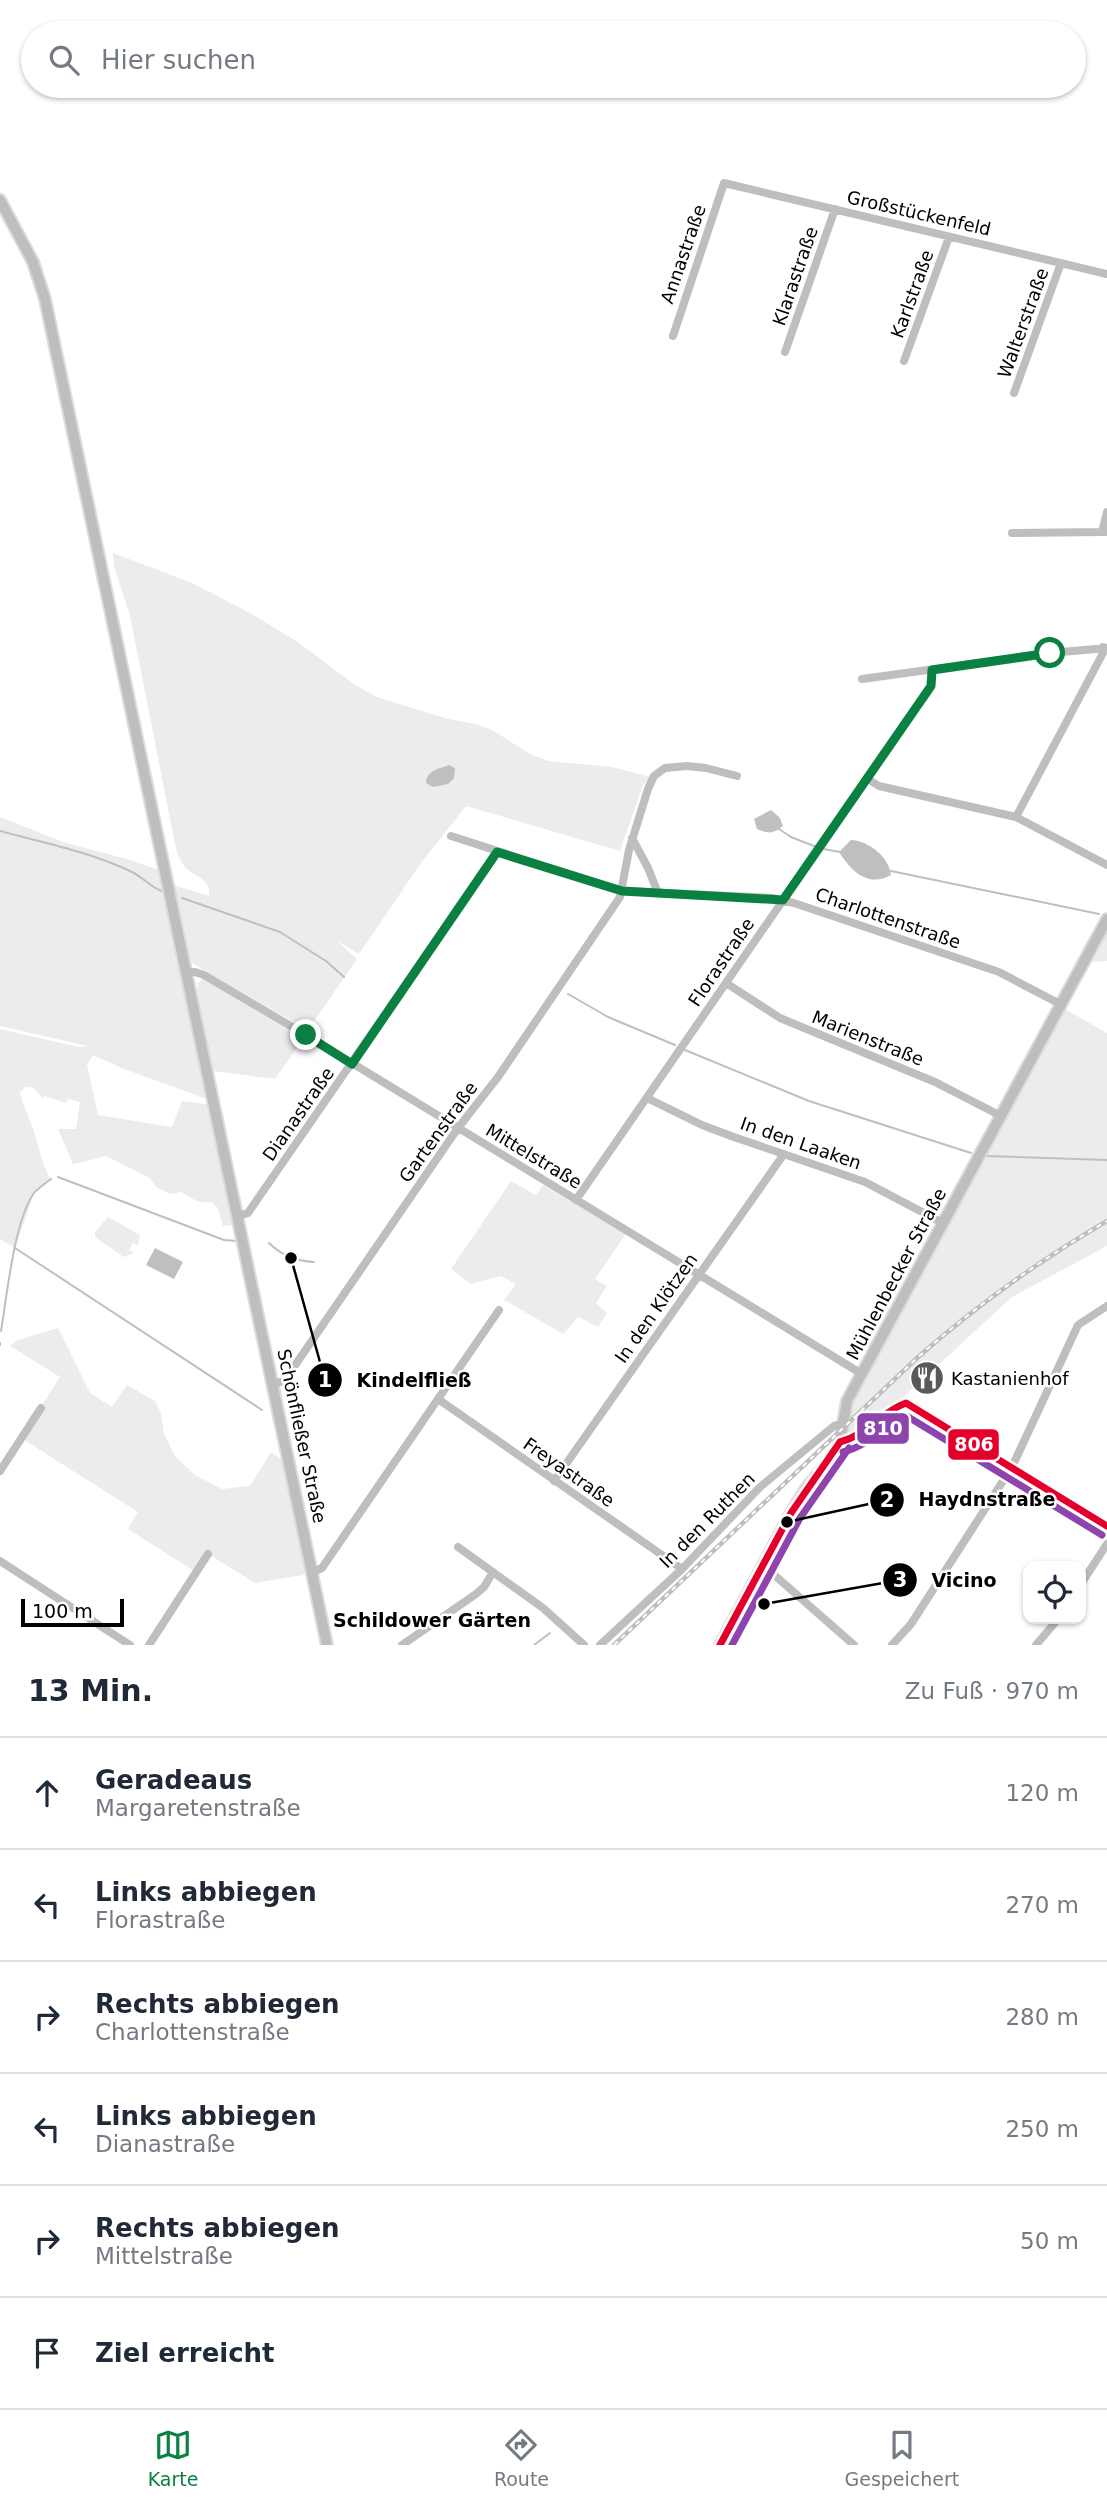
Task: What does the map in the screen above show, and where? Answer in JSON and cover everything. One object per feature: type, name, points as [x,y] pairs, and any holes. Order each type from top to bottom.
[{"type":"main road","name":"Schönfließer Straße","points":[[0,200],[33,262],[45,299],[327,1645]]},
{"type":"main road","name":"Mühlenbecker Straße","points":[[720,1645],[806,1490],[835,1453],[840,1442],[847,1401],[1107,919]]},
{"type":"street","name":"Großstückenfeld","points":[[724,183],[1107,274]]},
{"type":"street","name":"Annastraße","points":[[673,336],[724,183]]},
{"type":"street","name":"Klarastraße","points":[[785,352],[835,209]]},
{"type":"street","name":"Karlstraße","points":[[904,361],[949,237]]},
{"type":"street","name":"Walterstraße","points":[[1014,393],[1061,263]]},
{"type":"street","points":[[1013,533],[1105,532],[1107,513]]},
{"type":"street","points":[[862,679],[1105,648],[1016,817]]},
{"type":"street","name":"Florastraße","points":[[576,1199],[931,686],[932,670]]},
{"type":"street","points":[[622,891],[632,838],[648,789],[658,772],[665,768],[687,766],[737,776]]},
{"type":"street","points":[[868,779],[879,786],[1016,817],[1107,865]]},
{"type":"street","name":"Charlottenstraße","points":[[451,836],[622,891],[783,900],[999,972],[1062,1005]]},
{"type":"street","points":[[632,838],[652,875],[658,893]]},
{"type":"street","name":"Dianastraße","points":[[239,1216],[248,1213],[497,852]]},
{"type":"street","name":"Gartenstraße","points":[[273,1384],[284,1381],[287,1377],[458,1128],[498,1077],[622,891]]},
{"type":"street","name":"Mittelstraße","points":[[187,974],[195,972],[204,975],[862,1374]]},
{"type":"street","name":"Marienstraße","points":[[726,983],[780,1018],[936,1083],[1001,1116]]},
{"type":"street","name":"In den Laaken","points":[[647,1098],[702,1125],[865,1182],[943,1223]]},
{"type":"street","name":"In den Klötzen","points":[[554,1481],[784,1154]]},
{"type":"street","points":[[892,1645],[911,1624],[1012,1467],[1078,1325],[1107,1306]]},
{"type":"street","points":[[313,1572],[322,1568],[499,1310]]},
{"type":"street","name":"Freyastraße","points":[[438,1399],[682,1569]]},
{"type":"street","points":[[840,1442],[860,1438],[884,1414],[906,1403],[1107,1526]]},
{"type":"street","points":[[0,1471],[41,1408]]},
{"type":"street","name":"In den Ruthen","points":[[600,1645],[682,1569],[760,1487],[834,1426],[842,1424]]},
{"type":"street","points":[[1086,1576],[1107,1544]]},
{"type":"street","points":[[458,1548],[543,1608],[584,1645]]},
{"type":"street","points":[[149,1645],[208,1554]]},
{"type":"street","points":[[0,1561],[130,1645]]},
{"type":"street","points":[[764,1566],[854,1645]]},
{"type":"street","points":[[402,1645],[476,1594],[494,1572]]},
{"type":"street","points":[[1036,1645],[1054,1624]]},
{"type":"shaded area","points":[[113,553],[192,583],[248,612],[298,642],[355,685],[377,697],[448,719],[476,724],[548,761],[612,767],[651,777],[643,785],[620,851],[466,806],[421,863],[359,954],[336,940],[357,959],[308,1030],[203,970],[189,961],[174,885],[209,896],[208,885],[184,866],[176,849],[130,616],[114,566]]},
{"type":"shaded area","points":[[449,765],[455,768],[454,778],[448,784],[433,787],[426,783],[431,773]]},
{"type":"shaded area","points":[[771,810],[780,818],[783,826],[770,832],[757,829],[754,819]]},
{"type":"shaded area","points":[[0,817],[63,842],[162,871],[209,1097],[204,1098],[93,1055],[87,1065],[98,1115],[172,1127],[182,1101],[212,1105],[238,1224],[223,1226],[218,1208],[211,1202],[199,1201],[181,1192],[170,1194],[156,1187],[150,1178],[106,1156],[73,1164],[58,1129],[76,1129],[80,1102],[68,1099],[66,1103],[45,1096],[42,1098],[33,1087],[26,1087],[20,1092],[21,1098],[51,1179],[34,1194],[15,1248],[0,1239],[0,1029],[79,1047],[88,1046],[0,1026]]},
{"type":"shaded area","points":[[851,840],[865,843],[877,851],[886,862],[891,875],[875,880],[855,871],[839,852]]},
{"type":"shaded area","points":[[1107,919],[1107,961],[1084,962]]},
{"type":"shaded area","points":[[204,978],[303,1039],[275,1079],[213,1071],[197,990],[198,983]]},
{"type":"shaded area","points":[[1063,1008],[1107,1033],[1107,1246],[1012,1297],[885,1414],[844,1442],[835,1433],[845,1421],[855,1396]]},
{"type":"shaded area","points":[[511,1181],[536,1195],[543,1185],[626,1234],[595,1279],[607,1286],[596,1303],[607,1313],[598,1327],[578,1317],[563,1334],[504,1300],[516,1284],[501,1276],[471,1284],[451,1269]]},
{"type":"shaded area","points":[[108,1217],[140,1235],[138,1246],[133,1243],[129,1250],[134,1253],[124,1257],[95,1237],[95,1232]]},
{"type":"shaded area","points":[[155,1248],[183,1262],[174,1279],[146,1265]]},
{"type":"shaded area","points":[[58,1328],[90,1393],[112,1407],[127,1385],[155,1401],[161,1414],[164,1434],[175,1456],[195,1475],[222,1489],[250,1486],[271,1452],[285,1462],[308,1568],[303,1575],[255,1583],[208,1554],[196,1572],[128,1529],[138,1512],[21,1438],[60,1377],[10,1346],[18,1340]]},
{"type":"waterway","points":[[779,829],[814,846]]},
{"type":"waterway","points":[[0,831],[100,859],[132,872],[164,892]]},
{"type":"waterway","points":[[824,849],[840,852]]},
{"type":"waterway","points":[[891,871],[1099,914]]},
{"type":"waterway","points":[[182,898],[280,932],[326,961],[344,977]]},
{"type":"waterway","points":[[568,994],[608,1017],[675,1045]]},
{"type":"waterway","points":[[685,1050],[809,1101],[971,1153]]},
{"type":"waterway","points":[[986,1156],[1107,1160]]},
{"type":"waterway","points":[[58,1177],[224,1240],[238,1241]]},
{"type":"waterway","points":[[1,1331],[21,1221],[34,1193],[51,1179]]},
{"type":"waterway","points":[[269,1243],[290,1257],[314,1262]]},
{"type":"waterway","points":[[15,1248],[262,1410]]},
{"type":"waterway","points":[[534,1645],[550,1633]]},
{"type":"railway","points":[[614,1645],[940,1338],[1056,1252],[1107,1221]]},
{"type":"transit line","name":"806","points":[[840,1442],[850,1439],[906,1403],[1107,1526]]},
{"type":"transit line","name":"810","points":[[843,1452],[861,1445],[905,1415],[1102,1535]]},
{"type":"transit line","name":"806","points":[[720,1645],[791,1513],[840,1442]]},
{"type":"transit line","name":"810","points":[[732,1645],[800,1518],[849,1448]]},
{"type":"place","name":"Kindelfließ","points":[[291,1258]]},
{"type":"place","name":"Kastanienhof","points":[[927,1378]]},
{"type":"place","name":"Haydnstraße","points":[[787,1522]]},
{"type":"place","name":"Vicino","points":[[764,1604]]},
{"type":"district","name":"Schildower Gärten","points":[[432,1620]]},
{"type":"route","points":[[306,1035],[352,1064],[497,852],[622,891],[783,900],[931,686],[932,670],[1050,653]]}]
